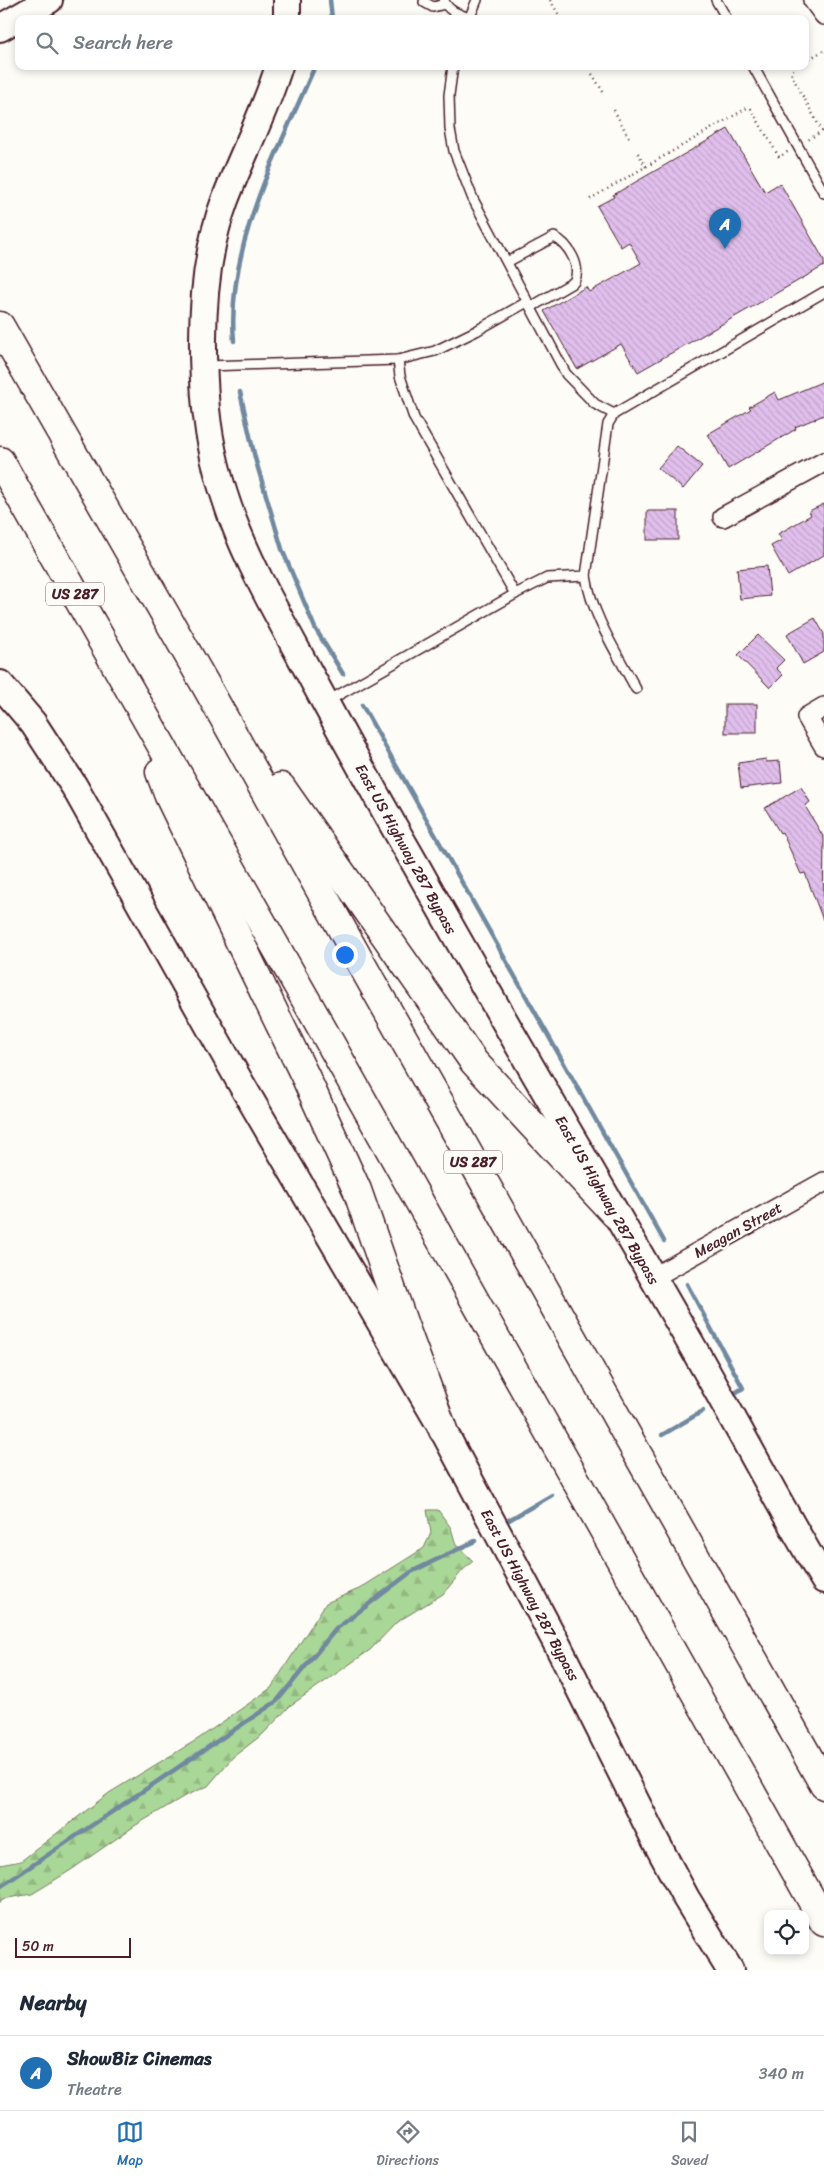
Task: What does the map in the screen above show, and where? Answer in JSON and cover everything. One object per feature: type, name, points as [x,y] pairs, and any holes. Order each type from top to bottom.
[{"type":"highway","name":"US 287","points":[[0,326],[206,684],[362,965],[824,1785]]},
{"type":"highway","name":"US 287","points":[[0,461],[824,1922]]},
{"type":"highway","points":[[122,538],[139,550],[147,560],[276,780],[474,1062],[615,1214]]},
{"type":"highway","points":[[151,727],[157,764],[169,796],[306,1078],[357,1190],[443,1430]]},
{"type":"main road","points":[[23,15],[49,0]]},
{"type":"main road","points":[[287,0],[287,15]]},
{"type":"main road","points":[[0,28],[15,19]]},
{"type":"main road","name":"East US Highway 287 Bypass","points":[[278,70],[273,87],[224,203],[214,238],[206,288],[203,366],[213,457],[226,504],[250,563],[493,1004],[692,1345],[781,1508],[824,1580]]},
{"type":"main road","name":"East US Highway 287 Bypass","points":[[0,684],[33,724],[74,786],[239,1080],[443,1430],[554,1638],[654,1838],[686,1898],[730,1970]]},
{"type":"street","points":[[812,0],[824,15]]},
{"type":"street","points":[[723,517],[824,462]]},
{"type":"street","points":[[824,707],[807,716],[824,746]]},
{"type":"street","name":"Meagan Street","points":[[652,1278],[824,1182]]},
{"type":"lane","points":[[434,0],[444,2],[452,12],[460,15]]},
{"type":"lane","points":[[470,15],[477,0]]},
{"type":"lane","points":[[716,0],[725,15]]},
{"type":"lane","points":[[424,2],[433,6],[444,2]]},
{"type":"lane","points":[[452,70],[449,95],[450,129],[454,151],[473,199],[566,374],[595,404],[614,414]]},
{"type":"lane","points":[[755,70],[824,193]]},
{"type":"lane","points":[[203,366],[398,360],[435,351],[574,282],[578,276],[578,268],[563,241],[554,237],[507,262]]},
{"type":"lane","points":[[636,689],[597,614],[589,595],[586,576],[608,424],[614,414],[824,292]]},
{"type":"lane","points":[[398,360],[400,376],[414,418],[514,594]]},
{"type":"lane","points":[[326,703],[514,594],[547,578],[586,576]]},
{"type":"path","points":[[550,0],[559,15]]},
{"type":"path","points":[[809,59],[823,51]]},
{"type":"path","points":[[793,70],[791,72],[792,76],[822,131],[807,141]]},
{"type":"path","points":[[592,74],[605,95]]},
{"type":"path","points":[[590,199],[748,108],[751,109],[779,157],[790,151]]},
{"type":"path","points":[[614,110],[630,138]]},
{"type":"path","points":[[638,153],[646,167]]},
{"type":"green space","points":[[427,1510],[438,1510],[451,1528],[456,1545],[473,1561],[443,1594],[397,1622],[370,1650],[291,1705],[263,1734],[233,1757],[208,1786],[183,1797],[136,1825],[71,1870],[32,1894],[2,1899],[0,1903],[0,1865],[21,1861],[109,1793],[198,1739],[271,1688],[326,1603],[359,1589],[424,1548],[431,1533]]},
{"type":"building","points":[[728,129],[765,192],[780,183],[824,260],[824,266],[638,372],[621,344],[577,369],[544,311],[586,287],[589,292],[641,263],[629,242],[621,247],[597,206]]},
{"type":"building","points":[[824,381],[824,415],[795,427],[796,429],[728,469],[708,434],[751,409],[749,407],[775,392],[779,400]]},
{"type":"building","points":[[677,446],[702,466],[683,489],[658,468]]},
{"type":"building","points":[[824,504],[824,555],[788,576],[771,546],[782,540],[778,534],[811,515],[809,511]]},
{"type":"building","points":[[647,511],[678,511],[678,540],[647,540]]},
{"type":"building","points":[[767,566],[770,596],[740,599],[737,569]]},
{"type":"building","points":[[815,618],[824,634],[824,652],[803,664],[787,634]]},
{"type":"building","points":[[758,635],[784,660],[776,668],[783,675],[770,688],[738,655]]},
{"type":"building","points":[[725,704],[757,704],[757,733],[725,733]]},
{"type":"building","points":[[766,759],[766,762],[780,761],[782,783],[741,788],[738,763]]},
{"type":"building","points":[[801,787],[810,802],[805,806],[824,838],[823,920],[805,873],[801,874],[782,832],[780,833],[765,808]]},
{"type":"waterway","points":[[330,0],[332,15]]},
{"type":"waterway","points":[[234,341],[234,305],[238,270],[246,234],[271,165],[313,70]]},
{"type":"waterway","points":[[240,392],[255,458],[282,549],[315,628],[343,674]]},
{"type":"waterway","points":[[362,705],[664,1241]]},
{"type":"waterway","points":[[687,1284],[743,1388],[735,1393]]},
{"type":"waterway","points":[[662,1435],[703,1411]]},
{"type":"waterway","points":[[509,1520],[552,1495]]},
{"type":"waterway","points":[[0,1887],[277,1701],[336,1629],[411,1572],[475,1541]]},
{"type":"place","name":"ShowBiz Cinemas","points":[[725,249]]}]
